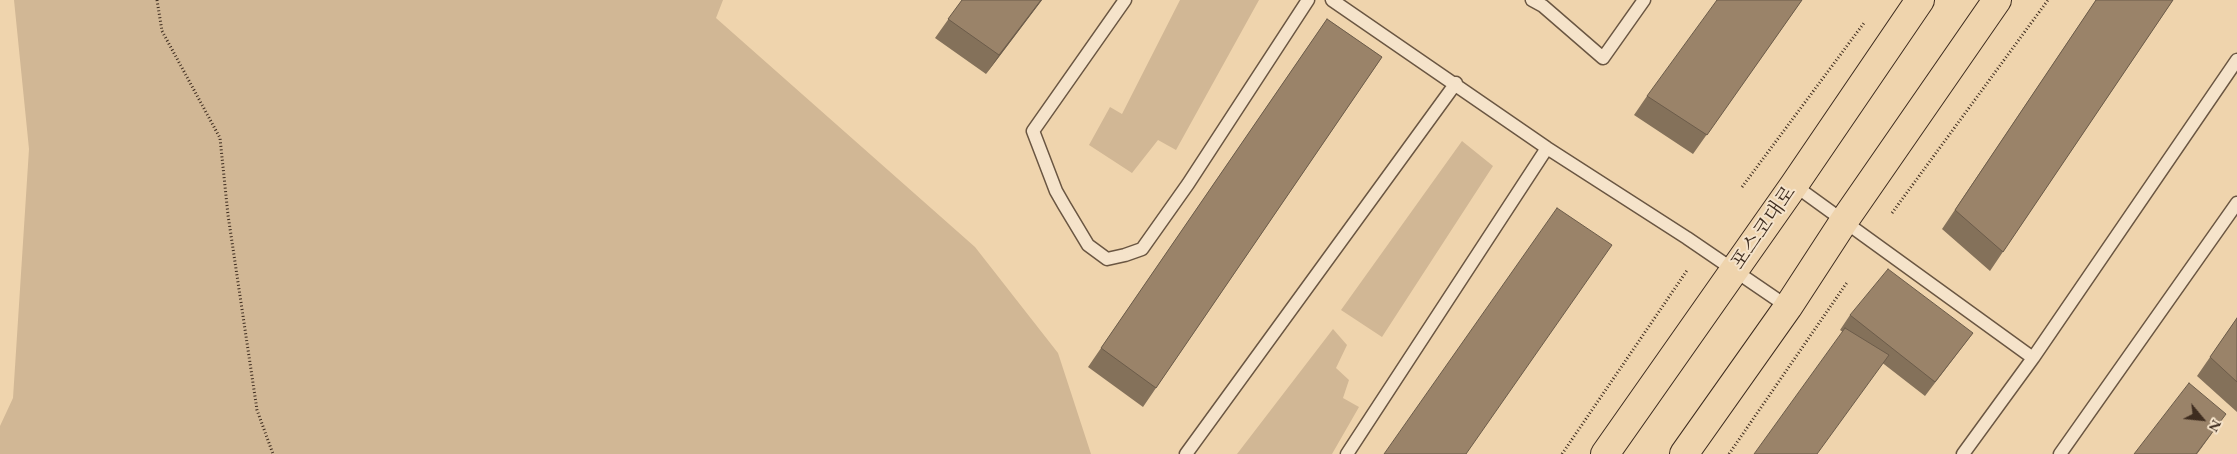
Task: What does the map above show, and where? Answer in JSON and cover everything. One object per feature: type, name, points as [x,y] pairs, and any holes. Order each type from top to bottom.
[{"type":"main road","name":"포스코대로","points":[[1606,454],[1794,185],[1920,0]]},
{"type":"main road","points":[[1684,454],[1788,307],[1844,221],[1997,0]]},
{"type":"lane","points":[[1125,0],[1033,131],[1056,191],[1064,205],[1088,245],[1107,259],[1125,256],[1142,248],[1188,184],[1308,0]]},
{"type":"lane","points":[[1332,0],[1547,148],[1788,307]]},
{"type":"lane","points":[[1532,0],[1545,3],[1603,58],[1644,0]]},
{"type":"lane","points":[[1963,454],[2033,358],[2237,60]]},
{"type":"lane","points":[[1186,454],[1456,84]]},
{"type":"lane","points":[[1347,454],[1547,148]]},
{"type":"lane","points":[[1794,185],[2033,358]]},
{"type":"lane","points":[[2060,454],[2237,203]]},
{"type":"path","points":[[157,0],[162,31],[220,138],[228,215],[257,410],[273,454]]},
{"type":"path","points":[[1892,213],[2048,0]]},
{"type":"path","points":[[1742,187],[1870,15]]},
{"type":"path","points":[[1562,454],[1688,270]]},
{"type":"path","points":[[1729,454],[1848,281]]},
{"type":"shaded area","points":[[14,0],[723,0],[716,18],[975,247],[1058,353],[1091,454],[0,454],[0,426],[13,398],[29,149]]},
{"type":"shaded area","points":[[1180,0],[1259,0],[1176,150],[1158,140],[1132,173],[1089,145],[1110,107],[1122,114]]},
{"type":"shaded area","points":[[1462,141],[1493,166],[1382,337],[1341,310]]},
{"type":"shaded area","points":[[1333,329],[1347,345],[1336,368],[1349,380],[1343,398],[1359,407],[1332,454],[1237,454]]},
{"type":"building","points":[[962,0],[1041,0],[999,55],[948,19]]},
{"type":"building","points":[[1717,0],[1802,0],[1707,135],[1647,96]]},
{"type":"building","points":[[2096,0],[2173,0],[2003,252],[1955,210]]},
{"type":"building","points":[[1327,19],[1382,57],[1156,388],[1101,348]]},
{"type":"building","points":[[1557,208],[1612,245],[1466,454],[1384,454]]},
{"type":"building","points":[[1888,269],[1973,333],[1935,382],[1850,315]]},
{"type":"building","points":[[2237,318],[2237,382],[2210,357]]},
{"type":"building","points":[[1845,328],[1889,355],[1817,454],[1754,454]]},
{"type":"building","points":[[2189,383],[2226,414],[2196,454],[2134,454]]}]
